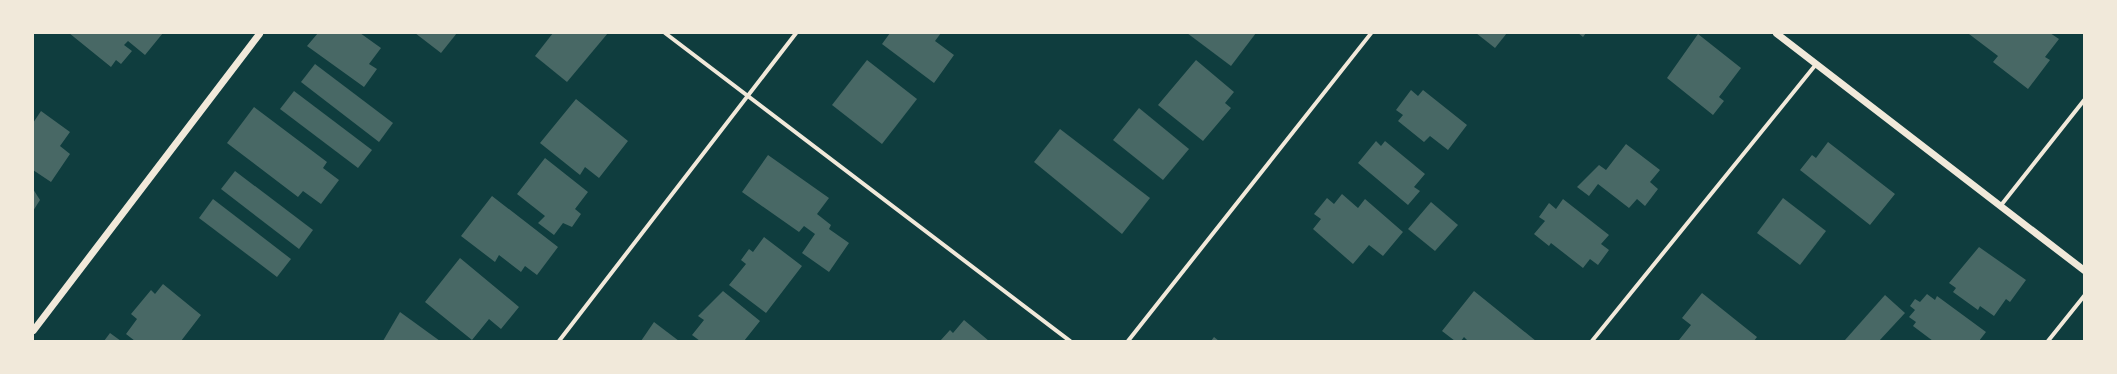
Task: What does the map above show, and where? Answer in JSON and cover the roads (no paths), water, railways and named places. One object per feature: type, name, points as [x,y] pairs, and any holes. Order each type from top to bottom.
[{"type":"street","points":[[33,330],[259,33]]},
{"type":"street","points":[[665,33],[1070,341]]},
{"type":"street","points":[[559,341],[796,33]]},
{"type":"street","points":[[1128,341],[1371,33]]},
{"type":"street","points":[[1776,33],[2002,204],[2084,270]]},
{"type":"street","points":[[1592,341],[1816,64]]},
{"type":"street","points":[[2002,204],[2084,100]]},
{"type":"street","points":[[2048,341],[2084,296]]}]
